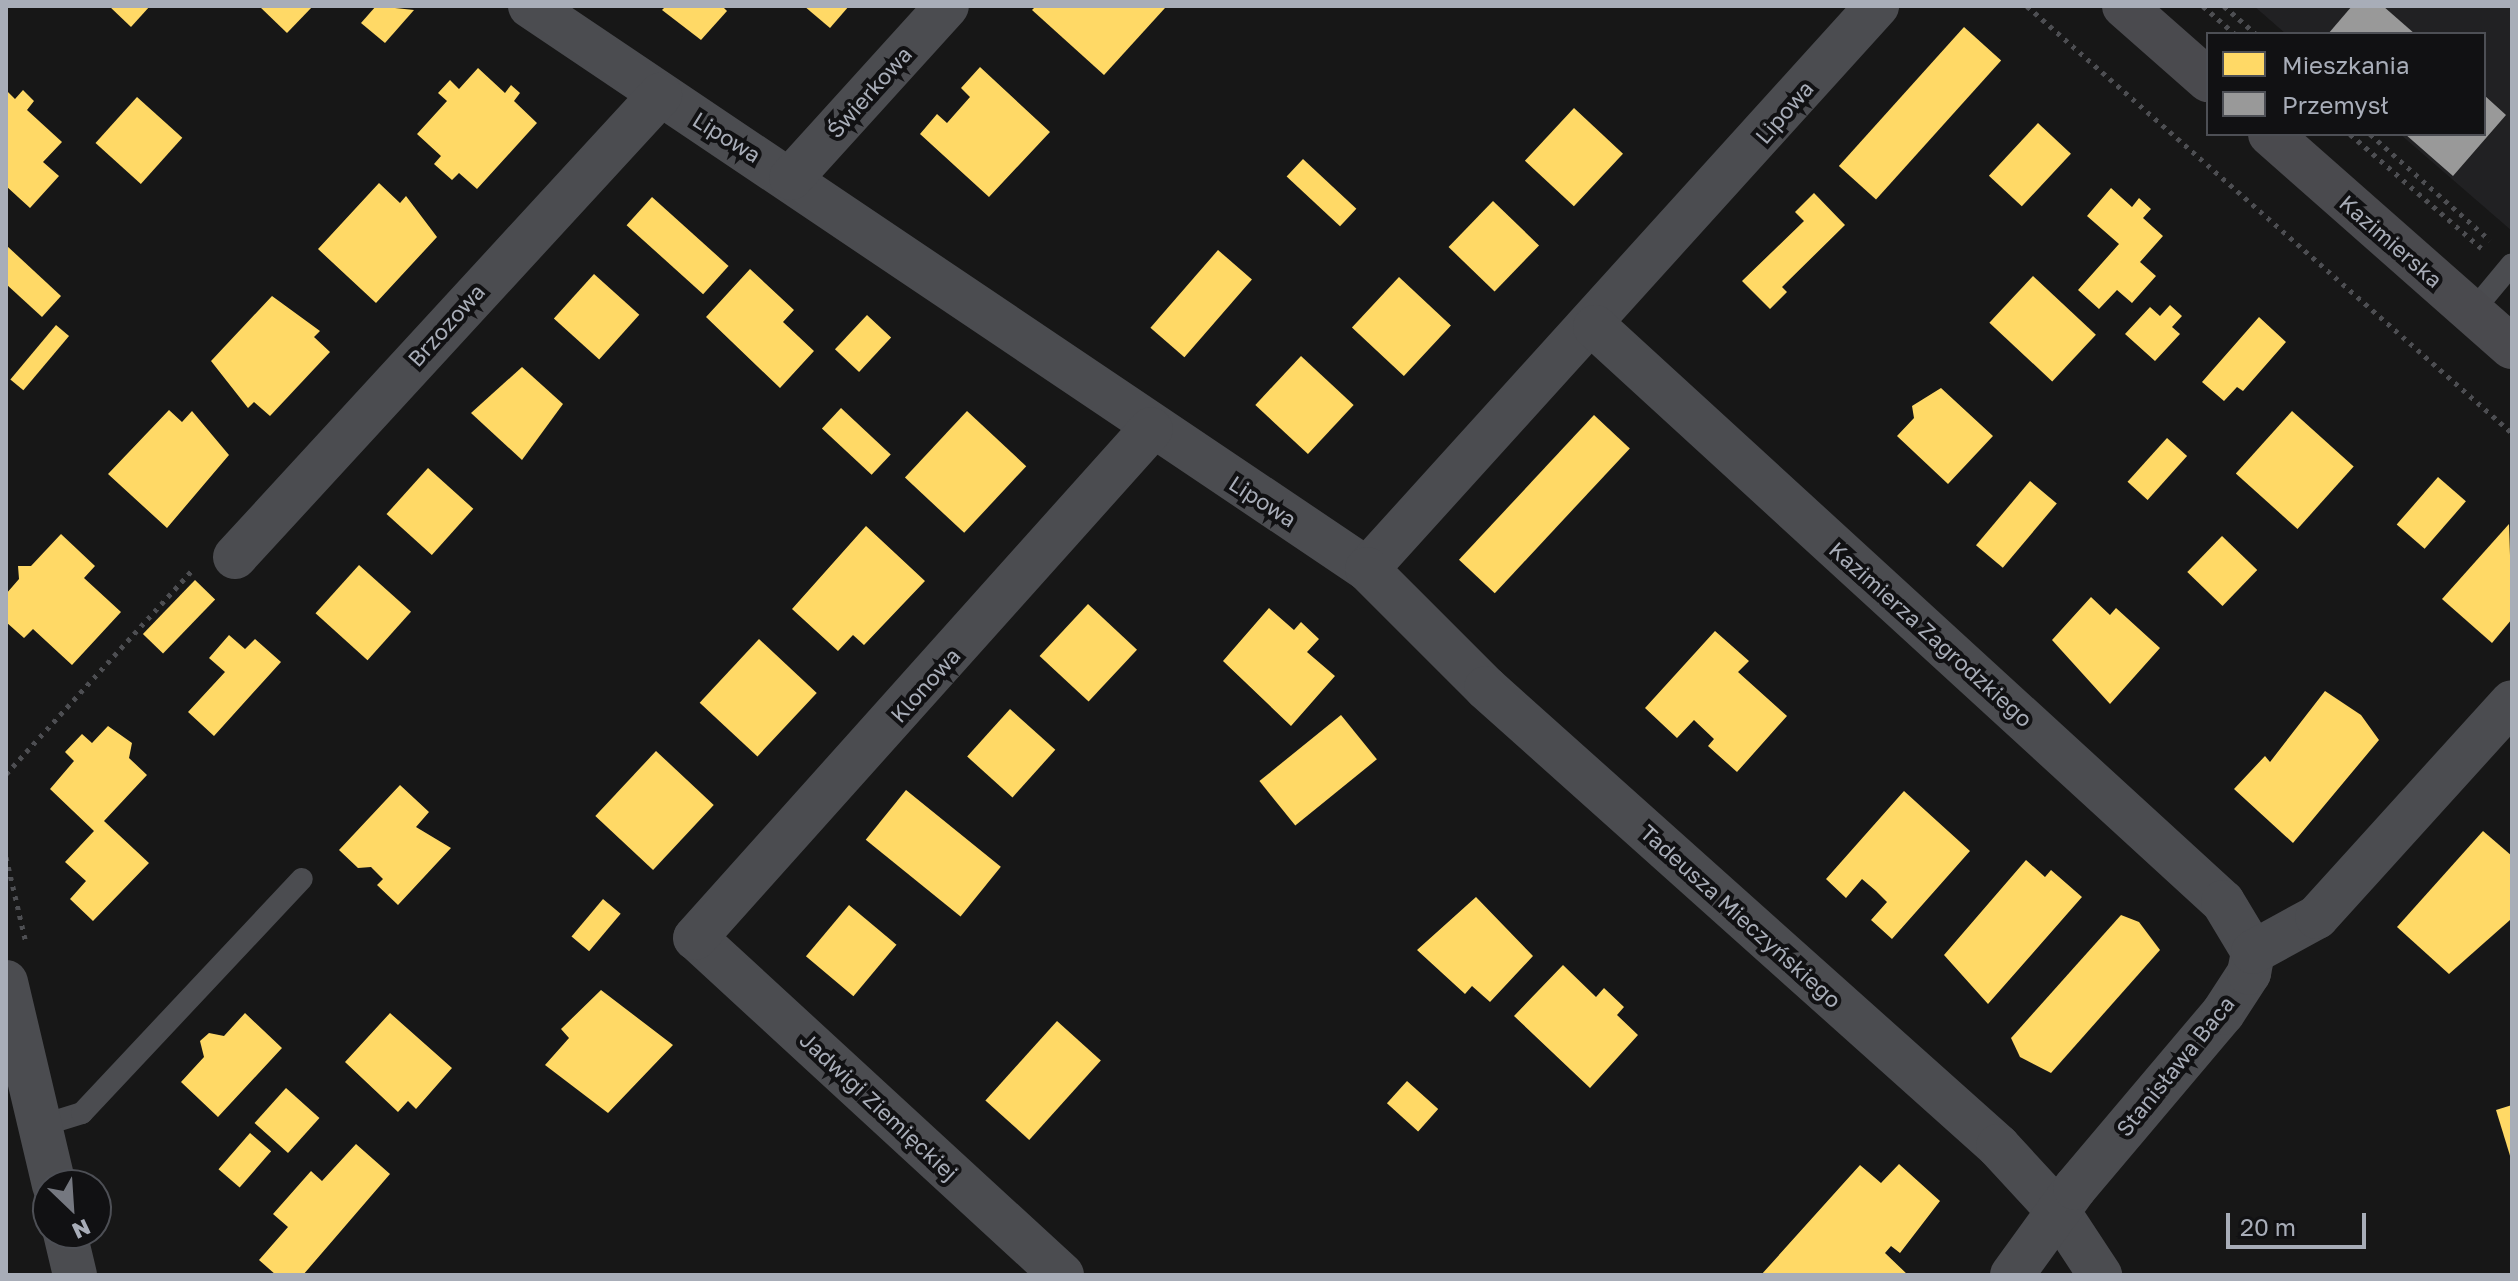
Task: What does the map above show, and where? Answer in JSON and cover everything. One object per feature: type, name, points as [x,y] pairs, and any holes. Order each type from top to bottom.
[{"type":"main road","points":[[2124,6],[2206,78]]},
{"type":"main road","name":"Kazimierska","points":[[2272,136],[2512,347]]},
{"type":"street","name":"Lipowa","points":[[530,6],[660,95],[791,178],[1151,429],[1367,569],[1595,327],[1877,6]]},
{"type":"street","name":"Świerkowa","points":[[791,178],[947,6]]},
{"type":"street","name":"Brzozowa","points":[[235,557],[660,95]]},
{"type":"street","name":"Kazimierza Zagrodzkiego","points":[[1595,327],[2223,902],[2253,952]]},
{"type":"street","name":"Klonowa","points":[[695,938],[1151,429]]},
{"type":"street","name":"Tadeusza Mieczyńskiego","points":[[1367,569],[1486,688],[1998,1146],[2058,1211],[2100,1275]]},
{"type":"street","points":[[2253,952],[2317,917],[2512,702]]},
{"type":"street","name":"Jadwigi Ziemięckiej","points":[[695,938],[1062,1275]]},
{"type":"street","name":"Stanisława Baca","points":[[2012,1275],[2058,1211],[2223,1013],[2249,973],[2253,952]]},
{"type":"street","points":[[6,982],[50,1169]]},
{"type":"street","points":[[69,1249],[75,1275]]},
{"type":"lane","points":[[2472,312],[2506,261]]},
{"type":"lane","points":[[40,1126],[82,1113],[302,879]]},
{"type":"path","points":[[2027,6],[2512,433]]},
{"type":"path","points":[[2203,6],[2233,32]]},
{"type":"path","points":[[2224,6],[2254,32]]},
{"type":"path","points":[[2352,136],[2506,261]]},
{"type":"path","points":[[2372,136],[2506,261]]},
{"type":"path","points":[[6,774],[190,569],[235,557]]},
{"type":"shaded area","points":[[2254,6],[2512,6],[2512,231],[2402,136],[2486,136],[2486,32],[2284,32]]},
{"type":"building: Mieszkania","points":[[109,6],[150,6],[131,27]]},
{"type":"building: Mieszkania","points":[[259,6],[313,6],[287,33]]},
{"type":"building: Mieszkania","points":[[376,6],[414,10],[385,43],[361,23]]},
{"type":"building: Mieszkania","points":[[666,6],[722,6],[727,11],[701,40],[662,10]]},
{"type":"building: Mieszkania","points":[[804,6],[849,6],[830,28]]},
{"type":"building: Mieszkania","points":[[1036,6],[1165,8],[1104,75],[1032,10]]},
{"type":"building: Mieszkania","points":[[1964,27],[2001,60],[1876,199],[1839,166]]},
{"type":"building: Mieszkania","points":[[980,67],[1050,132],[989,197],[920,134],[937,114],[947,123],[970,97],[961,88]]},
{"type":"building: Mieszkania","points":[[478,68],[505,93],[511,85],[520,93],[514,101],[537,123],[477,189],[459,173],[452,180],[434,164],[441,156],[417,134],[447,101],[438,93],[450,80],[459,89]]},
{"type":"building: Mieszkania","points":[[6,90],[15,99],[23,90],[34,101],[27,110],[62,142],[43,162],[59,176],[30,208],[6,186]]},
{"type":"building: Mieszkania","points":[[137,97],[182,138],[141,184],[96,143]]},
{"type":"building: Mieszkania","points":[[1574,108],[1623,154],[1574,206],[1525,161]]},
{"type":"building: Mieszkania","points":[[2038,123],[2071,154],[2022,206],[1989,176]]},
{"type":"building: Mieszkania","points":[[1303,159],[1356,209],[1340,226],[1287,177]]},
{"type":"building: Mieszkania","points":[[379,183],[400,203],[406,196],[437,237],[376,303],[318,249]]},
{"type":"building: Mieszkania","points":[[2111,188],[2132,207],[2139,198],[2151,209],[2143,218],[2163,236],[2140,262],[2156,276],[2132,303],[2117,290],[2099,309],[2078,290],[2119,244],[2087,216]]},
{"type":"building: Mieszkania","points":[[1814,193],[1845,225],[1782,287],[1787,292],[1770,309],[1742,281],[1804,221],[1795,212]]},
{"type":"building: Mieszkania","points":[[652,197],[729,266],[703,294],[627,225]]},
{"type":"building: Mieszkania","points":[[1493,201],[1539,245],[1495,291],[1449,247]]},
{"type":"building: Mieszkania","points":[[6,245],[61,296],[42,317],[6,284]]},
{"type":"building: Mieszkania","points":[[1218,250],[1252,280],[1184,357],[1150,328]]},
{"type":"building: Mieszkania","points":[[750,269],[794,310],[783,322],[814,351],[780,388],[706,317]]},
{"type":"building: Mieszkania","points":[[594,274],[639,315],[599,359],[554,319]]},
{"type":"building: Mieszkania","points":[[2033,276],[2096,335],[2052,381],[1989,323]]},
{"type":"building: Mieszkania","points":[[1399,277],[1451,325],[1404,376],[1352,327]]},
{"type":"building: Mieszkania","points":[[272,296],[320,331],[314,337],[330,352],[270,416],[254,402],[248,408],[211,361]]},
{"type":"building: Mieszkania","points":[[2170,305],[2182,316],[2172,327],[2180,334],[2155,361],[2125,334],[2150,307],[2160,316]]},
{"type":"building: Mieszkania","points":[[867,315],[891,338],[859,372],[835,349]]},
{"type":"building: Mieszkania","points":[[2259,317],[2286,342],[2243,391],[2237,387],[2224,401],[2202,382]]},
{"type":"building: Mieszkania","points":[[56,325],[69,336],[23,390],[10,379]]},
{"type":"building: Mieszkania","points":[[1301,356],[1354,405],[1308,454],[1255,405]]},
{"type":"building: Mieszkania","points":[[522,367],[563,404],[522,460],[471,413]]},
{"type":"building: Mieszkania","points":[[1941,388],[1993,436],[1948,484],[1897,436],[1914,418],[1912,406]]},
{"type":"building: Mieszkania","points":[[841,408],[891,454],[872,475],[822,428]]},
{"type":"building: Mieszkania","points":[[169,410],[182,422],[192,411],[229,455],[167,528],[108,474]]},
{"type":"building: Mieszkania","points":[[967,411],[1026,466],[964,533],[905,478]]},
{"type":"building: Mieszkania","points":[[2292,411],[2354,467],[2297,529],[2236,473]]},
{"type":"building: Mieszkania","points":[[1594,415],[1630,448],[1495,593],[1459,560]]},
{"type":"building: Mieszkania","points":[[2167,438],[2187,456],[2148,500],[2128,482]]},
{"type":"building: Mieszkania","points":[[428,468],[473,509],[432,555],[387,514]]},
{"type":"building: Mieszkania","points":[[2438,477],[2466,501],[2425,549],[2397,525]]},
{"type":"building: Mieszkania","points":[[2030,481],[2057,503],[2003,568],[1976,545]]},
{"type":"building: Mieszkania","points":[[2509,524],[2512,619],[2492,643],[2442,599]]},
{"type":"building: Mieszkania","points":[[866,526],[925,581],[864,645],[853,635],[838,651],[792,609]]},
{"type":"building: Mieszkania","points":[[61,534],[95,566],[84,578],[121,612],[72,665],[33,629],[24,638],[6,622],[6,594],[19,579],[18,566],[31,566]]},
{"type":"building: Mieszkania","points":[[2222,536],[2257,570],[2223,606],[2187,572]]},
{"type":"building: Mieszkania","points":[[359,565],[411,612],[368,660],[316,613]]},
{"type":"building: Mieszkania","points":[[195,580],[215,599],[163,653],[143,634]]},
{"type":"building: Mieszkania","points":[[2091,597],[2110,615],[2116,608],[2160,648],[2110,704],[2052,640]]},
{"type":"building: Mieszkania","points":[[1088,604],[1137,650],[1089,702],[1040,656]]},
{"type":"building: Mieszkania","points":[[1269,608],[1294,630],[1301,622],[1319,639],[1307,652],[1335,676],[1291,726],[1223,661]]},
{"type":"building: Mieszkania","points":[[1715,631],[1749,661],[1738,672],[1787,716],[1737,772],[1708,746],[1714,739],[1694,720],[1677,738],[1645,708]]},
{"type":"building: Mieszkania","points":[[229,635],[245,649],[255,639],[281,662],[214,736],[188,712],[225,672],[209,658]]},
{"type":"building: Mieszkania","points":[[759,639],[817,693],[757,757],[700,703]]},
{"type":"building: Mieszkania","points":[[2325,691],[2361,715],[2379,740],[2293,843],[2234,789],[2265,756],[2270,762]]},
{"type":"building: Mieszkania","points":[[1010,709],[1055,750],[1013,797],[967,757]]},
{"type":"building: Mieszkania","points":[[1341,715],[1377,759],[1295,825],[1259,781]]},
{"type":"building: Mieszkania","points":[[108,726],[132,743],[129,758],[147,775],[104,821],[149,863],[93,921],[70,899],[86,881],[65,862],[94,831],[50,789],[74,761],[65,752],[82,734],[92,743]]},
{"type":"building: Mieszkania","points":[[656,751],[714,805],[653,870],[595,816]]},
{"type":"building: Mieszkania","points":[[400,785],[429,812],[416,827],[451,848],[398,905],[377,885],[383,879],[371,867],[358,868],[339,850]]},
{"type":"building: Mieszkania","points":[[906,790],[1001,867],[961,917],[866,840]]},
{"type":"building: Mieszkania","points":[[1904,791],[1970,851],[1892,939],[1871,920],[1887,902],[1876,891],[1862,879],[1846,898],[1826,879]]},
{"type":"building: Mieszkania","points":[[2483,831],[2512,856],[2510,920],[2449,974],[2397,927]]},
{"type":"building: Mieszkania","points":[[2026,860],[2045,877],[2051,870],[2082,897],[1988,1004],[1944,955]]},
{"type":"building: Mieszkania","points":[[1476,897],[1533,956],[1490,1002],[1472,986],[1465,994],[1417,950]]},
{"type":"building: Mieszkania","points":[[603,899],[621,914],[589,951],[572,937]]},
{"type":"building: Mieszkania","points":[[849,905],[896,945],[853,996],[806,956]]},
{"type":"building: Mieszkania","points":[[2121,915],[2139,922],[2160,950],[2051,1073],[2020,1057],[2011,1038]]},
{"type":"building: Mieszkania","points":[[1563,965],[1596,997],[1604,988],[1624,1007],[1617,1015],[1638,1035],[1590,1088],[1514,1016]]},
{"type":"building: Mieszkania","points":[[601,990],[673,1045],[608,1113],[545,1065],[569,1038],[561,1029]]},
{"type":"building: Mieszkania","points":[[245,1013],[282,1048],[218,1117],[181,1082],[204,1057],[200,1041],[209,1033],[224,1036]]},
{"type":"building: Mieszkania","points":[[390,1013],[452,1068],[416,1109],[408,1101],[398,1112],[345,1062]]},
{"type":"building: Mieszkania","points":[[1057,1021],[1101,1060],[1029,1140],[985,1101]]},
{"type":"building: Mieszkania","points":[[1407,1081],[1438,1109],[1418,1131],[1387,1103]]},
{"type":"building: Mieszkania","points":[[286,1088],[319,1118],[288,1153],[255,1123]]},
{"type":"building: Mieszkania","points":[[2512,1105],[2512,1159],[2511,1159],[2496,1110]]},
{"type":"building: Mieszkania","points":[[250,1133],[271,1151],[240,1188],[219,1169]]},
{"type":"building: Mieszkania","points":[[356,1144],[390,1174],[303,1275],[276,1275],[259,1260],[288,1227],[273,1214],[311,1171],[322,1181]]},
{"type":"building: Mieszkania","points":[[1899,1164],[1940,1201],[1900,1253],[1891,1246],[1885,1253],[1908,1275],[1761,1275],[1860,1165],[1881,1183]]},
{"type":"building: Przemysł","points":[[2352,6],[2383,6],[2413,32],[2330,32]]},
{"type":"building: Przemysł","points":[[2486,97],[2506,115],[2453,176],[2407,136],[2486,136]]}]
